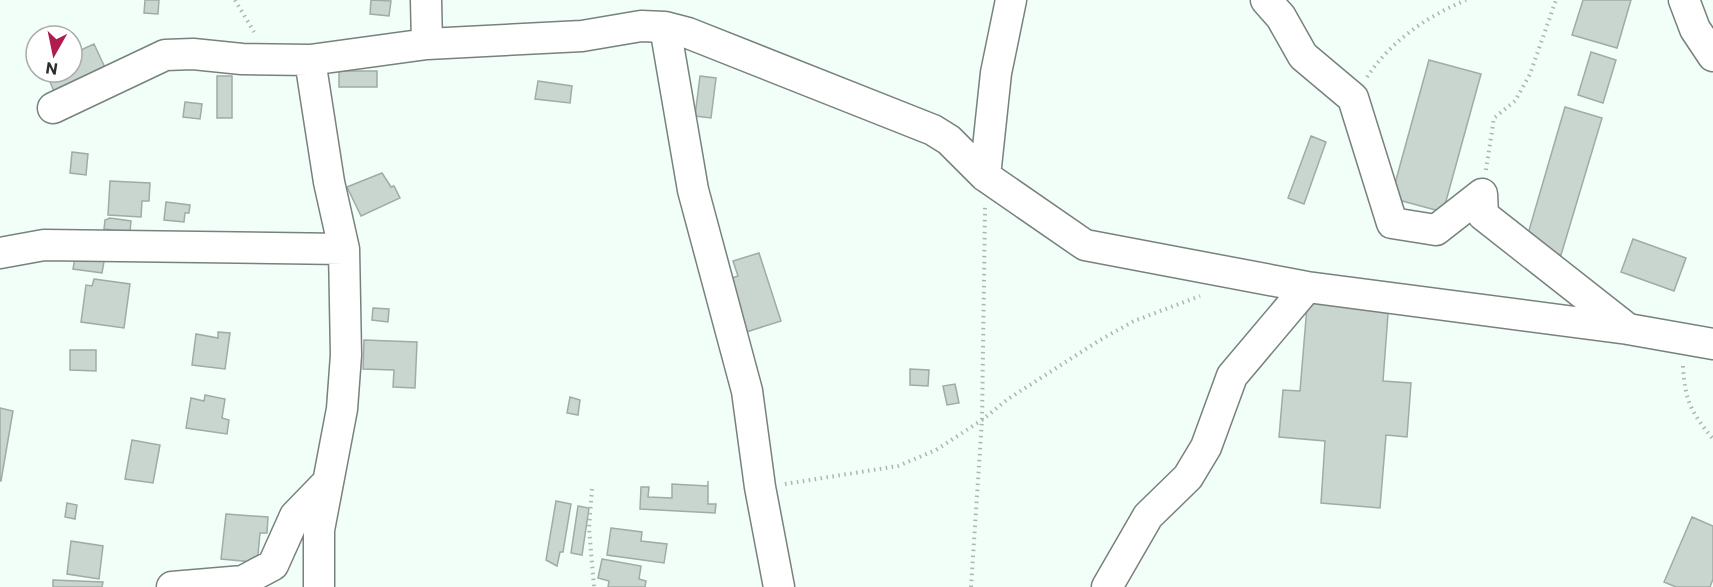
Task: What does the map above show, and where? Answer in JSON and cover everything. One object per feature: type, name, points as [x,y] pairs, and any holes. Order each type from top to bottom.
[{"type":"street","points":[[426,0],[427,44]]},
{"type":"street","points":[[985,176],[996,73],[1011,0]]},
{"type":"street","points":[[1266,0],[1281,17],[1303,56],[1353,98],[1392,224],[1436,230],[1482,194]]},
{"type":"street","points":[[1684,0],[1695,29],[1713,56]]},
{"type":"street","points":[[53,108],[165,55],[193,54],[242,59],[310,60],[427,44],[582,36],[618,32],[641,26],[665,27],[688,33],[796,74],[933,130],[949,140],[985,176],[1085,245],[1307,287],[1629,328],[1713,344]]},
{"type":"street","points":[[665,27],[693,190],[747,391],[760,487],[779,587]]},
{"type":"street","points":[[310,60],[329,182],[344,249],[346,355],[342,410],[319,530],[319,587]]},
{"type":"street","points":[[1482,194],[1483,215],[1629,328]]},
{"type":"street","points":[[0,253],[44,245],[344,249]]},
{"type":"street","points":[[1107,587],[1148,516],[1188,477],[1206,447],[1232,376],[1307,287]]},
{"type":"street","points":[[172,587],[243,581],[273,565],[295,516],[326,484]]},
{"type":"path","points":[[1353,98],[1371,71],[1403,35],[1436,14],[1466,0]]},
{"type":"path","points":[[1482,194],[1494,117],[1515,101],[1530,74],[1556,0]]},
{"type":"path","points":[[971,587],[982,420],[985,176]]},
{"type":"path","points":[[760,487],[897,466],[936,450],[982,420],[1008,399],[1134,321],[1206,293]]},
{"type":"path","points":[[1681,338],[1684,391],[1688,406],[1713,439]]},
{"type":"path","points":[[592,489],[589,528],[594,587]]},
{"type":"building","points":[[145,0],[159,0],[158,14],[144,13]]},
{"type":"building","points":[[371,0],[391,1],[389,16],[370,14]]},
{"type":"building","points":[[1583,0],[1631,0],[1617,48],[1572,35]]},
{"type":"building","points":[[94,44],[108,74],[56,96],[51,84],[84,84],[84,49]]},
{"type":"building","points":[[1591,52],[1616,60],[1603,103],[1578,95]]},
{"type":"building","points":[[1429,60],[1481,74],[1443,212],[1391,198]]},
{"type":"building","points":[[339,71],[377,71],[377,87],[339,87]]},
{"type":"building","points":[[217,76],[232,76],[232,118],[217,118]]},
{"type":"building","points":[[700,76],[716,78],[711,118],[695,116]]},
{"type":"building","points":[[538,81],[572,86],[570,103],[535,99]]},
{"type":"building","points":[[185,102],[202,104],[200,119],[183,117]]},
{"type":"building","points":[[1565,107],[1602,118],[1561,255],[1525,244]]},
{"type":"building","points":[[1311,136],[1326,142],[1304,204],[1288,198]]},
{"type":"building","points":[[72,152],[88,154],[86,175],[70,173]]},
{"type":"building","points":[[382,173],[391,187],[394,186],[400,198],[361,216],[347,187]]},
{"type":"building","points":[[110,181],[150,183],[149,201],[142,201],[141,217],[108,215]]},
{"type":"building","points":[[166,202],[190,205],[189,213],[185,213],[184,222],[164,220]]},
{"type":"building","points":[[110,218],[131,221],[130,232],[104,229],[105,220]]},
{"type":"building","points":[[1633,239],[1686,258],[1674,291],[1621,272]]},
{"type":"building","points":[[76,252],[105,256],[102,273],[73,269]]},
{"type":"building","points":[[759,253],[781,321],[737,335],[720,282],[738,276],[733,261]]},
{"type":"building","points":[[94,279],[130,284],[124,328],[81,322],[86,285],[92,286]]},
{"type":"building","points":[[1308,294],[1389,301],[1383,381],[1411,383],[1407,437],[1386,435],[1380,508],[1321,503],[1325,441],[1279,437],[1283,390],[1300,391]]},
{"type":"building","points":[[373,308],[389,309],[388,322],[372,320]]},
{"type":"building","points":[[218,332],[230,333],[225,369],[192,365],[196,334],[218,338]]},
{"type":"building","points":[[364,340],[417,342],[415,388],[393,387],[394,370],[363,369]]},
{"type":"building","points":[[70,350],[96,350],[96,371],[70,370]]},
{"type":"building","points":[[910,369],[929,370],[928,386],[910,385]]},
{"type":"building","points":[[955,384],[959,403],[947,405],[943,386]]},
{"type":"building","points":[[205,395],[225,399],[222,418],[229,420],[227,434],[186,428],[191,398],[204,401]]},
{"type":"building","points":[[570,397],[580,400],[578,415],[567,413]]},
{"type":"building","points":[[0,408],[13,411],[1,481],[0,481]]},
{"type":"building","points":[[132,440],[160,445],[153,483],[125,479]]},
{"type":"building","points":[[672,484],[708,486],[708,504],[716,504],[715,513],[640,509],[641,487],[649,487],[648,497],[672,498]]},
{"type":"building","points":[[556,501],[571,504],[563,552],[560,552],[557,566],[546,560]]},
{"type":"building","points":[[67,503],[77,505],[75,519],[65,517]]},
{"type":"building","points":[[578,506],[589,508],[582,555],[571,553]]},
{"type":"building","points":[[226,514],[268,517],[267,533],[260,533],[258,555],[263,556],[263,563],[221,559]]},
{"type":"building","points":[[1692,517],[1713,526],[1713,579],[1710,587],[1676,587],[1664,582]]},
{"type":"building","points":[[611,528],[642,532],[641,541],[667,544],[664,563],[607,555]]},
{"type":"building","points":[[71,541],[103,546],[99,579],[67,574]]},
{"type":"building","points":[[602,559],[641,566],[639,579],[646,581],[645,587],[608,587],[609,581],[598,578]]},
{"type":"building","points":[[53,580],[103,582],[102,587],[53,587]]}]
